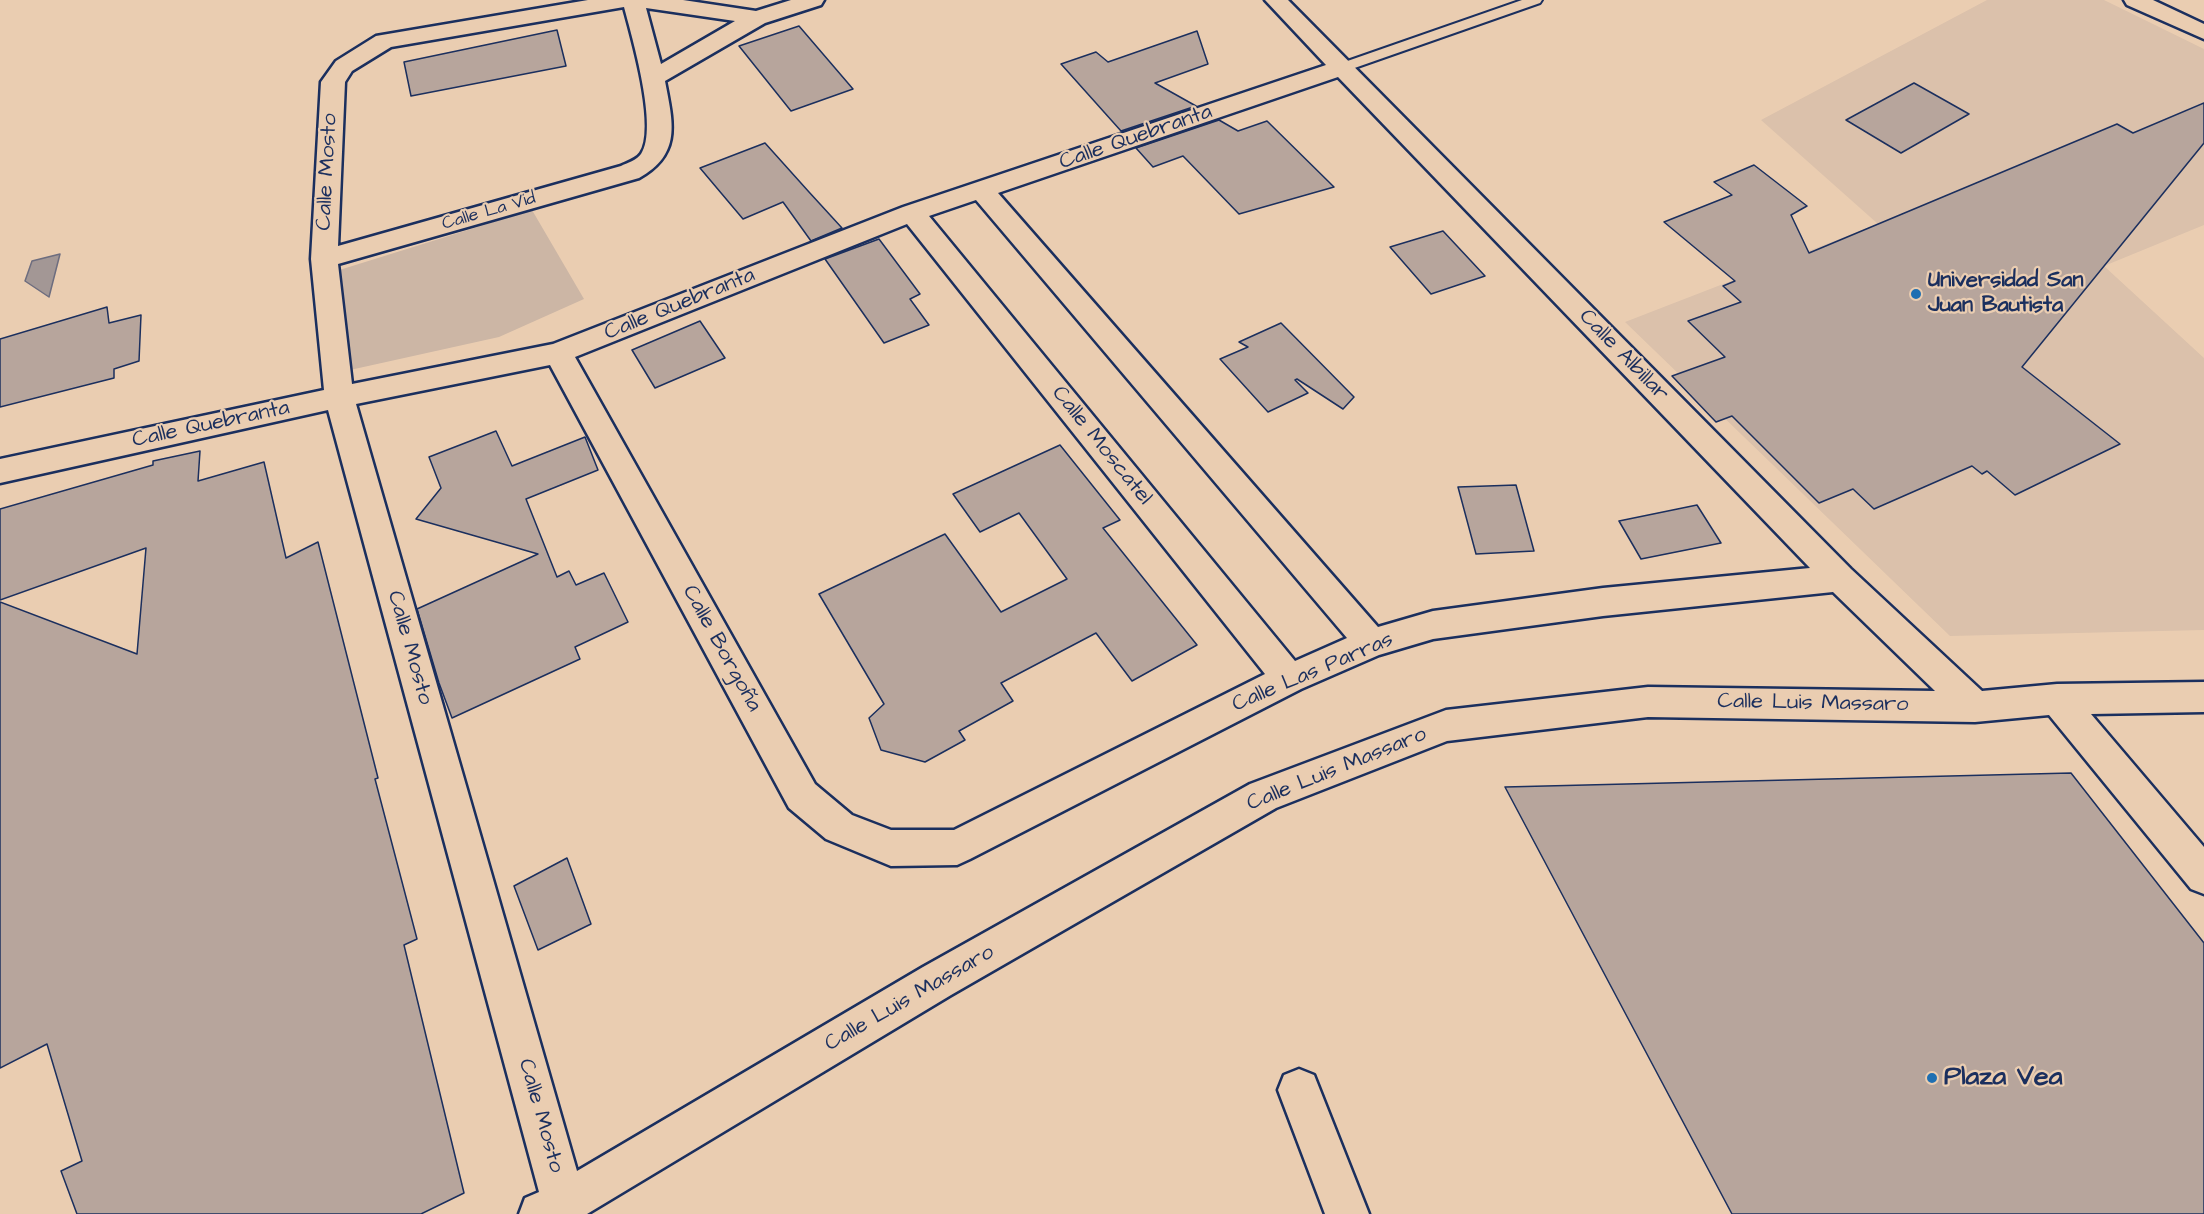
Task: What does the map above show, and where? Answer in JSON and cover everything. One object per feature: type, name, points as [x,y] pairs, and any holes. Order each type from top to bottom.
[{"type":"street","name":"Calle Mosto","points":[[552,1208],[339,397],[324,259],[333,82],[344,66],[384,41],[627,0]]},
{"type":"street","points":[[633,0],[654,78],[758,18],[813,0]]},
{"type":"street","points":[[640,0],[758,18]]},
{"type":"street","name":"Calle Albillar","points":[[1276,0],[1840,578],[1975,707]]},
{"type":"street","points":[[2135,0],[2204,32]]},
{"type":"street","name":"Calle Quebranta","points":[[0,471],[339,397],[558,353],[912,213],[1341,68]]},
{"type":"street","name":"Calle La Vid","points":[[324,259],[630,172],[652,159],[659,142],[654,78]]},
{"type":"street","points":[[981,190],[1371,643]]},
{"type":"street","name":"Calle Moscatel","points":[[912,213],[1289,678]]},
{"type":"street","name":"Calle Borgoña","points":[[558,353],[802,796],[839,827],[891,848],[957,847]]},
{"type":"street","name":"Calle Las Parras","points":[[957,847],[1289,678],[1371,643],[1433,625],[1603,602],[1840,578]]},
{"type":"street","name":"Calle Luis Massaro","points":[[552,1208],[938,981],[1263,796],[1446,726],[1648,702],[1975,707],[2057,699],[2204,697]]},
{"type":"street","points":[[2057,699],[2204,876]]},
{"type":"street","points":[[1299,1090],[1347,1214]]},
{"type":"lane","points":[[1341,68],[1535,0]]},
{"type":"shaded area","name":"Universidad San Juan Bautista","points":[[1987,0],[2104,0],[2204,49],[2204,225],[2104,266],[2204,358],[2204,630],[1950,636],[1625,322],[1878,224],[1761,120]]},
{"type":"shaded area","points":[[532,210],[584,299],[499,337],[350,370],[333,272]]},
{"type":"shaded area","points":[[60,254],[49,297],[25,281],[32,261]]},
{"type":"building","points":[[799,26],[853,89],[791,111],[739,46]]},
{"type":"building","points":[[557,30],[566,66],[411,96],[404,62]]},
{"type":"building","points":[[1197,31],[1208,64],[1155,83],[1196,106],[1121,131],[1061,64],[1096,52],[1108,62]]},
{"type":"building","points":[[1914,83],[1969,114],[1901,153],[1846,120]]},
{"type":"building","points":[[2204,103],[2204,143],[2022,367],[2120,444],[2015,495],[1987,471],[1982,474],[1972,466],[1874,509],[1853,489],[1819,503],[1732,416],[1716,422],[1672,376],[1725,357],[1688,321],[1741,302],[1723,286],[1735,281],[1664,222],[1732,195],[1714,182],[1754,165],[1807,206],[1791,215],[1809,253],[2117,124],[2133,133]]},
{"type":"building","points":[[1219,120],[1238,131],[1267,121],[1334,187],[1239,214],[1183,156],[1153,167],[1136,148]]},
{"type":"building","points":[[765,143],[842,228],[811,241],[783,202],[743,219],[700,168]]},
{"type":"building","points":[[1443,231],[1485,276],[1431,294],[1390,247]]},
{"type":"building","points":[[879,239],[920,294],[910,299],[929,325],[884,343],[825,259]]},
{"type":"building","points":[[107,307],[109,323],[141,315],[139,361],[114,369],[114,378],[0,407],[0,339]]},
{"type":"building","points":[[700,321],[725,358],[655,388],[632,350]]},
{"type":"building","points":[[1281,323],[1354,397],[1343,409],[1297,379],[1295,380],[1308,393],[1268,412],[1220,359],[1248,347],[1239,342]]},
{"type":"building","points":[[496,431],[512,466],[585,437],[598,470],[526,499],[557,577],[569,571],[576,585],[604,573],[628,622],[575,647],[580,659],[452,718],[417,609],[538,554],[416,519],[441,488],[429,457]]},
{"type":"building","points":[[1060,445],[1120,520],[1103,528],[1197,645],[1132,681],[1096,633],[1001,683],[1013,701],[959,731],[965,740],[925,762],[881,750],[869,718],[884,704],[819,594],[945,534],[1001,612],[1067,579],[1019,513],[980,532],[953,494]]},
{"type":"building","points":[[200,451],[198,481],[264,462],[286,558],[318,542],[378,778],[375,779],[417,939],[404,945],[464,1193],[421,1214],[77,1214],[61,1171],[82,1161],[47,1044],[0,1068],[0,602],[137,654],[146,548],[0,600],[0,509],[153,465],[153,461]]},
{"type":"building","points":[[1516,485],[1534,551],[1476,554],[1458,487]]},
{"type":"building","points":[[1697,505],[1721,543],[1641,559],[1619,521]]},
{"type":"building","name":"Plaza Vea","points":[[2071,773],[2204,943],[2204,1214],[1732,1214],[1505,787]]},
{"type":"building","points":[[567,858],[591,924],[538,950],[514,886]]},
{"type":"place","name":"Universidad San Juan Bautista","points":[[1916,294]]},
{"type":"place","name":"Plaza Vea","points":[[1932,1078]]}]
